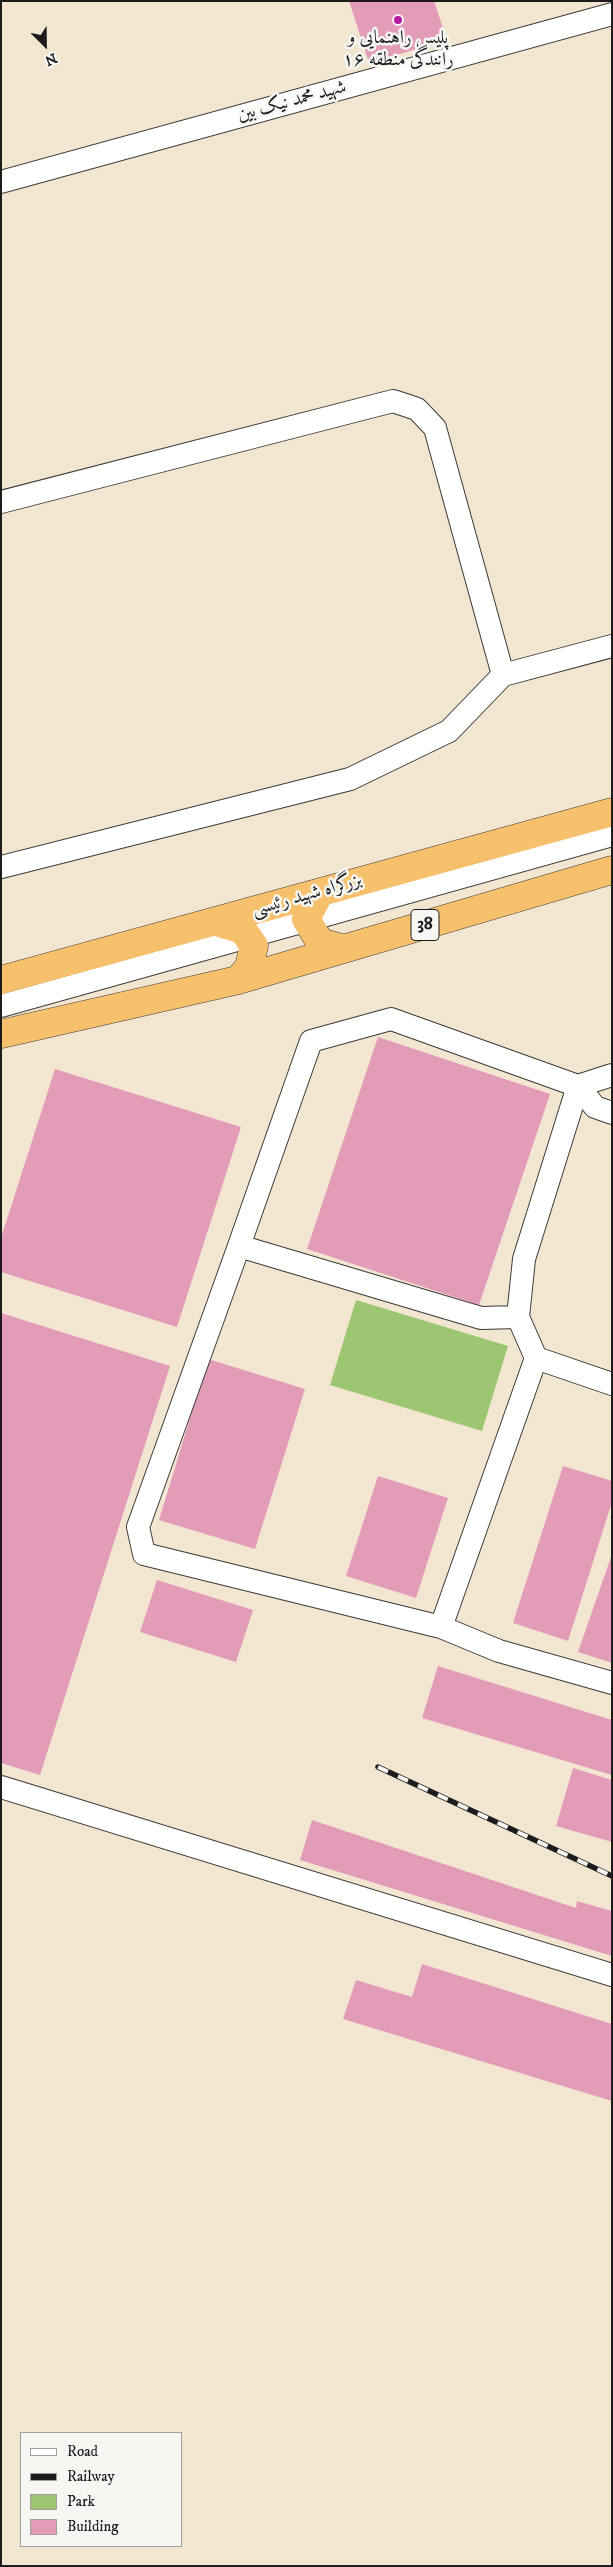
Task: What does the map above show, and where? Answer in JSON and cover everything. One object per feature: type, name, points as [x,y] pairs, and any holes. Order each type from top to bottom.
[{"type":"highway","name":"بزرگراه شهید رئیسی","points":[[1,980],[612,812]]},
{"type":"highway","name":"38","points":[[1,1034],[238,980],[612,870]]},
{"type":"highway","points":[[319,894],[306,919],[320,942],[344,949]]},
{"type":"highway","points":[[216,922],[243,930],[254,946],[249,967],[238,980]]},
{"type":"street","name":"شهید محمد نیک بین","points":[[1,182],[612,14]]},
{"type":"street","points":[[1,502],[393,401],[417,409],[435,428],[503,675]]},
{"type":"street","points":[[1,867],[350,778],[449,731],[503,675],[612,646]]},
{"type":"street","points":[[1,1006],[612,835]]},
{"type":"street","points":[[612,1112],[595,1107],[578,1086],[392,1019],[311,1041],[138,1527],[144,1554],[441,1627],[499,1652],[612,1683]]},
{"type":"street","points":[[578,1086],[612,1075]]},
{"type":"street","points":[[441,1627],[536,1358],[518,1317],[524,1259],[578,1086]]},
{"type":"street","points":[[239,1246],[481,1318],[518,1317]]},
{"type":"street","points":[[536,1358],[612,1384]]},
{"type":"street","points":[[1,1787],[612,1975]]},
{"type":"green space","points":[[356,1300],[508,1346],[482,1431],[330,1385]]},
{"type":"building","name":"پلیس راهنمایی و رانندگی منطقه ۱۶","points":[[349,1],[434,1],[447,40],[369,63]]},
{"type":"building","points":[[378,1037],[550,1094],[479,1305],[307,1249]]},
{"type":"building","points":[[55,1069],[241,1127],[177,1327],[1,1272],[1,1238]]},
{"type":"building","points":[[1,1313],[170,1366],[40,1775],[1,1763]]},
{"type":"building","points":[[208,1359],[305,1389],[255,1549],[159,1520]]},
{"type":"building","points":[[563,1466],[612,1481],[612,1502],[568,1641],[513,1623]]},
{"type":"building","points":[[378,1476],[448,1498],[416,1598],[346,1576]]},
{"type":"building","points":[[612,1554],[612,1663],[578,1652]]},
{"type":"building","points":[[157,1580],[253,1610],[236,1662],[140,1632]]},
{"type":"building","points":[[438,1666],[612,1720],[612,1775],[422,1718]]},
{"type":"building","points":[[573,1768],[612,1780],[612,1842],[556,1826]]},
{"type":"building","points":[[312,1820],[576,1908],[577,1901],[612,1911],[612,1956],[300,1860]]},
{"type":"building","points":[[422,1964],[612,2024],[612,2101],[343,2019],[356,1980],[412,1997]]},
{"type":"railway","points":[[378,1767],[612,1876]]},
{"type":"place","name":"پلیس راهنمایی و رانندگی منطقه ۱۶","points":[[398,20]]}]
